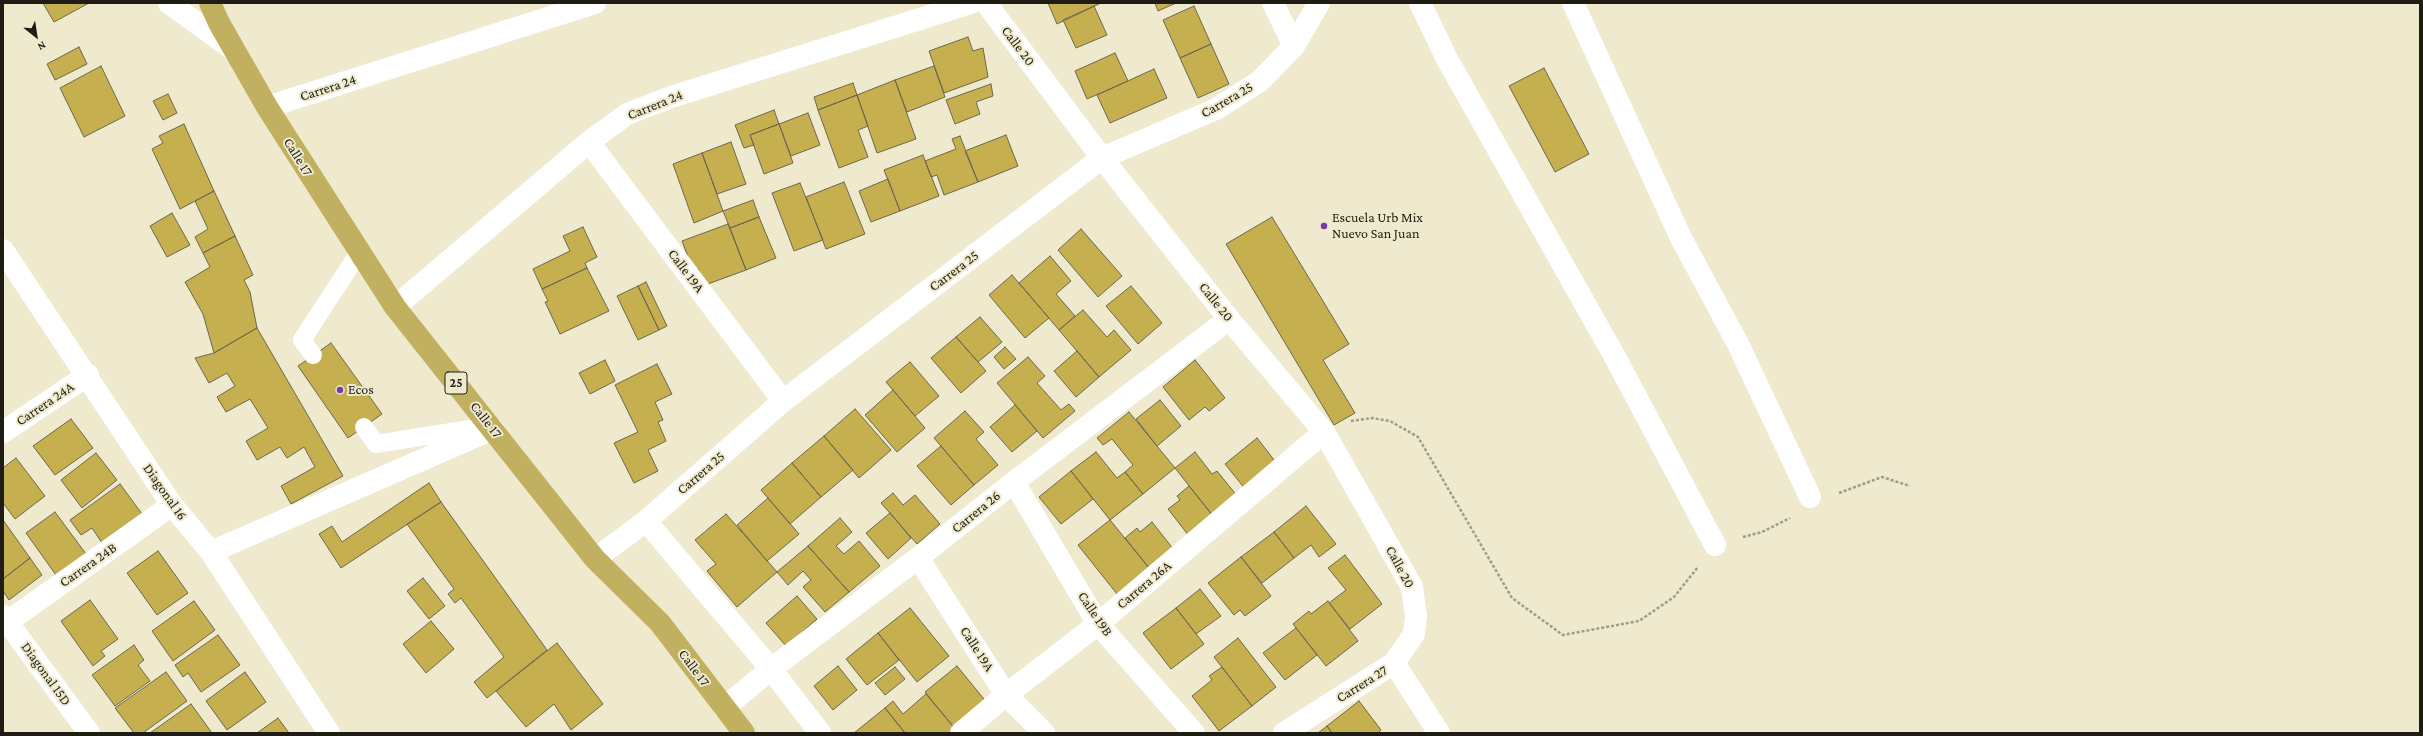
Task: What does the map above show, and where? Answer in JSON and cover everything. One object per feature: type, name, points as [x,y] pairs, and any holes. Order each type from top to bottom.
[{"type":"highway","name":"Calle 17","points":[[210,3],[234,50],[267,107],[395,307],[492,427],[595,559],[660,623],[744,733]]},
{"type":"street","points":[[169,3],[234,50]]},
{"type":"street","name":"Carrera 24","points":[[267,107],[595,3]]},
{"type":"street","name":"Carrera 24","points":[[395,307],[589,142],[627,114],[671,97],[971,3]]},
{"type":"street","name":"Calle 20","points":[[986,3],[1102,158],[1229,319],[1324,432],[1412,587],[1416,616]]},
{"type":"street","points":[[1273,3],[1294,46]]},
{"type":"street","name":"Carrera 25","points":[[595,559],[646,520],[783,401],[1102,158],[1216,109],[1260,81],[1294,46],[1318,3]]},
{"type":"street","points":[[1420,3],[1447,59],[1615,357],[1715,545]]},
{"type":"street","points":[[1573,3],[1680,236],[1738,344],[1810,497]]},
{"type":"street","name":"Calle 19A","points":[[589,142],[783,401]]},
{"type":"street","name":"Diagonal 16","points":[[3,250],[88,376],[172,505],[211,552],[329,733]]},
{"type":"street","name":"Carrera 26","points":[[724,708],[771,669],[1229,319]]},
{"type":"street","name":"Carrera 24A","points":[[3,432],[88,376]]},
{"type":"street","points":[[211,552],[492,427]]},
{"type":"street","name":"Carrera 26A","points":[[961,733],[1006,695],[1098,624],[1324,432]]},
{"type":"street","name":"Calle 19B","points":[[1014,482],[1098,624],[1194,733]]},
{"type":"street","name":"Carrera 24B","points":[[4,621],[172,505]]},
{"type":"street","points":[[646,520],[771,669],[820,733]]},
{"type":"street","name":"Calle 19A","points":[[918,558],[1006,695],[1044,733]]},
{"type":"street","name":"Carrera 27","points":[[1284,733],[1394,663],[1414,634],[1416,616]]},
{"type":"street","name":"Diagonal 15D","points":[[4,621],[89,733]]},
{"type":"street","points":[[1394,663],[1439,733]]},
{"type":"lane","points":[[313,355],[302,340],[360,251]]},
{"type":"lane","points":[[364,427],[376,444],[492,427]]},
{"type":"path","points":[[1324,432],[1346,422],[1372,418],[1390,421],[1418,437],[1512,598],[1563,635],[1639,621],[1674,597],[1715,545],[1762,532],[1789,519],[1810,497],[1836,495],[1882,477],[1910,486]]},
{"type":"building","points":[[43,3],[89,3],[54,22]]},
{"type":"building","points":[[1048,3],[1101,3],[1057,24]]},
{"type":"building","points":[[1155,3],[1176,3],[1158,11]]},
{"type":"building","points":[[1094,6],[1107,35],[1076,48],[1063,20]]},
{"type":"building","points":[[1194,6],[1211,44],[1180,58],[1163,20]]},
{"type":"building","points":[[968,37],[973,51],[983,48],[988,77],[944,93],[929,51]]},
{"type":"building","points":[[1211,44],[1229,84],[1198,98],[1180,58]]},
{"type":"building","points":[[79,47],[87,64],[55,80],[47,64]]},
{"type":"building","points":[[1115,53],[1128,81],[1087,99],[1075,71]]},
{"type":"building","points":[[101,66],[125,116],[84,137],[60,88]]},
{"type":"building","points":[[934,66],[945,97],[907,112],[895,80]]},
{"type":"building","points":[[1544,68],[1589,154],[1555,172],[1509,86]]},
{"type":"building","points":[[1154,69],[1167,98],[1110,123],[1097,95]]},
{"type":"building","points":[[895,80],[916,139],[877,153],[857,95]]},
{"type":"building","points":[[853,83],[857,95],[818,110],[814,97]]},
{"type":"building","points":[[991,84],[993,96],[976,102],[980,114],[955,124],[946,100]]},
{"type":"building","points":[[168,94],[177,113],[163,120],[153,101]]},
{"type":"building","points":[[857,95],[868,126],[858,130],[868,157],[839,168],[818,110]]},
{"type":"building","points":[[774,110],[779,124],[750,135],[754,145],[744,148],[735,125]]},
{"type":"building","points":[[808,113],[820,145],[791,156],[779,124]]},
{"type":"building","points":[[184,124],[214,191],[180,209],[152,149],[163,143],[159,136]]},
{"type":"building","points":[[779,124],[793,163],[764,174],[750,135]]},
{"type":"building","points":[[1006,135],[1018,166],[978,182],[965,151]]},
{"type":"building","points":[[960,136],[978,182],[944,195],[937,175],[931,177],[925,161],[956,149],[952,139]]},
{"type":"building","points":[[731,142],[746,184],[717,194],[702,153]]},
{"type":"building","points":[[702,153],[723,211],[694,223],[673,164]]},
{"type":"building","points":[[923,155],[939,196],[900,211],[884,170]]},
{"type":"building","points":[[888,179],[900,211],[871,222],[859,191]]},
{"type":"building","points":[[844,182],[865,234],[826,249],[806,197]]},
{"type":"building","points":[[800,183],[823,240],[794,251],[772,193]]},
{"type":"building","points":[[214,191],[235,236],[203,253],[195,237],[208,229],[195,201]]},
{"type":"building","points":[[753,200],[759,217],[730,228],[723,211]]},
{"type":"building","points":[[172,213],[190,245],[167,257],[150,226]]},
{"type":"building","points":[[759,217],[776,258],[746,270],[730,228]]},
{"type":"building","points":[[1272,217],[1349,344],[1323,360],[1355,413],[1334,425],[1226,244]]},
{"type":"building","points":[[728,224],[746,270],[705,285],[698,269],[693,270],[682,241]]},
{"type":"building","points":[[583,227],[597,257],[585,263],[587,268],[542,289],[533,269],[570,251],[563,236]]},
{"type":"building","points":[[1081,229],[1122,276],[1098,297],[1058,250]]},
{"type":"building","points":[[235,236],[253,275],[244,280],[250,292],[257,328],[214,353],[203,314],[185,282],[210,267],[203,253]]},
{"type":"building","points":[[1050,256],[1071,281],[1056,294],[1075,316],[1059,330],[1019,283]]},
{"type":"building","points":[[587,268],[609,311],[560,334],[545,302],[548,301],[542,289]]},
{"type":"building","points":[[1012,275],[1049,318],[1025,338],[989,295]]},
{"type":"building","points":[[646,282],[667,326],[659,330],[638,286]]},
{"type":"building","points":[[638,286],[659,330],[638,340],[617,296]]},
{"type":"building","points":[[1131,286],[1162,323],[1138,344],[1106,306]]},
{"type":"building","points":[[1083,310],[1107,337],[1114,330],[1131,350],[1099,377],[1059,330]]},
{"type":"building","points":[[980,317],[1002,342],[978,362],[956,337]]},
{"type":"building","points":[[257,328],[343,476],[291,504],[281,486],[315,467],[304,447],[287,458],[280,447],[257,460],[246,441],[268,428],[250,399],[226,412],[217,397],[235,386],[227,373],[209,383],[195,358],[214,353]]},
{"type":"building","points":[[956,337],[986,371],[961,393],[931,358]]},
{"type":"building","name":"Ecos","points":[[331,343],[382,414],[348,438],[298,366]]},
{"type":"building","points":[[1005,347],[1016,359],[1004,369],[994,357]]},
{"type":"building","points":[[1077,351],[1099,377],[1076,397],[1054,371]]},
{"type":"building","points":[[1028,357],[1045,376],[1037,383],[1061,410],[1069,404],[1075,411],[1043,438],[997,383]]},
{"type":"building","points":[[605,360],[615,381],[590,394],[579,373]]},
{"type":"building","points":[[1195,360],[1225,398],[1209,411],[1205,407],[1189,420],[1163,387]]},
{"type":"building","points":[[910,362],[939,396],[915,416],[886,382]]},
{"type":"building","points":[[657,364],[672,394],[655,402],[663,420],[658,422],[666,441],[648,450],[658,471],[634,483],[614,443],[638,432],[615,385]]},
{"type":"building","points":[[893,390],[925,428],[897,452],[865,415]]},
{"type":"building","points":[[1160,400],[1181,426],[1157,446],[1136,419]]},
{"type":"building","points":[[1015,405],[1037,431],[1012,452],[990,427]]},
{"type":"building","points":[[855,409],[891,450],[859,478],[824,436]]},
{"type":"building","points":[[965,411],[984,432],[976,439],[998,465],[974,485],[934,438]]},
{"type":"building","points":[[1129,412],[1175,468],[1143,494],[1125,472],[1133,465],[1112,439],[1103,445],[1097,438]]},
{"type":"building","points":[[71,419],[93,448],[55,475],[33,446]]},
{"type":"building","points":[[824,436],[853,470],[821,497],[792,463]]},
{"type":"building","points":[[1257,438],[1278,465],[1246,490],[1225,464]]},
{"type":"building","points":[[941,446],[974,485],[951,505],[917,466]]},
{"type":"building","points":[[1096,452],[1117,478],[1125,472],[1143,494],[1110,520],[1071,471]]},
{"type":"building","points":[[1195,452],[1212,474],[1217,471],[1238,497],[1213,516],[1175,468]]},
{"type":"building","points":[[96,453],[117,480],[82,508],[61,480]]},
{"type":"building","points":[[16,458],[45,496],[15,519],[3,503],[3,468]]},
{"type":"building","points":[[792,463],[821,497],[790,524],[761,490]]},
{"type":"building","points":[[1071,471],[1093,499],[1061,524],[1039,497]]},
{"type":"building","points":[[429,483],[441,502],[341,568],[319,534],[332,526],[342,542]]},
{"type":"building","points":[[120,484],[142,514],[102,543],[92,528],[81,535],[70,520]]},
{"type":"building","points":[[1189,486],[1213,516],[1189,536],[1168,509],[1180,500],[1177,496]]},
{"type":"building","points":[[893,493],[903,505],[915,495],[940,524],[917,544],[881,503]]},
{"type":"building","points":[[768,498],[799,534],[767,561],[737,525]]},
{"type":"building","points":[[441,502],[547,650],[487,698],[474,682],[504,657],[461,598],[455,603],[448,594],[454,589],[407,524]]},
{"type":"building","points":[[1306,506],[1336,544],[1319,557],[1311,545],[1294,558],[1274,532]]},
{"type":"building","points":[[55,512],[86,554],[56,575],[26,533]]},
{"type":"building","points":[[890,513],[911,538],[888,559],[866,533]]},
{"type":"building","points":[[726,514],[777,572],[737,607],[707,571],[716,564],[695,540]]},
{"type":"building","points":[[840,518],[852,532],[836,546],[844,554],[859,541],[880,566],[849,592],[808,546]]},
{"type":"building","points":[[3,520],[30,558],[3,579]]},
{"type":"building","points":[[1110,520],[1149,568],[1117,594],[1078,545]]},
{"type":"building","points":[[1152,522],[1178,555],[1154,574],[1125,538],[1137,528],[1140,532]]},
{"type":"building","points":[[1274,532],[1294,558],[1262,583],[1241,557]]},
{"type":"building","points":[[808,546],[849,592],[825,612],[803,587],[811,580],[803,571],[788,585],[777,572]]},
{"type":"building","points":[[158,551],[188,593],[157,615],[127,573]]},
{"type":"building","points":[[1345,555],[1382,604],[1350,629],[1329,603],[1346,590],[1328,568]]},
{"type":"building","points":[[1241,557],[1271,596],[1245,616],[1240,610],[1234,615],[1208,583]]},
{"type":"building","points":[[30,558],[42,575],[9,600],[3,591],[3,579]]},
{"type":"building","points":[[423,578],[445,606],[429,619],[407,591]]},
{"type":"building","points":[[1200,589],[1221,616],[1196,634],[1176,608]]},
{"type":"building","points":[[797,596],[817,619],[786,646],[766,623]]},
{"type":"building","points":[[90,600],[118,639],[101,651],[105,656],[93,666],[61,621]]},
{"type":"building","points":[[194,601],[215,630],[173,661],[152,631]]},
{"type":"building","points":[[1328,601],[1358,641],[1326,666],[1293,624],[1309,611],[1311,614]]},
{"type":"building","points":[[910,608],[949,656],[917,682],[878,633]]},
{"type":"building","points":[[1176,608],[1204,644],[1171,669],[1143,633]]},
{"type":"building","points":[[431,621],[454,649],[426,673],[403,644]]},
{"type":"building","points":[[1296,628],[1317,655],[1285,680],[1263,653]]},
{"type":"building","points":[[878,633],[899,660],[867,685],[846,659]]},
{"type":"building","points":[[218,635],[240,665],[201,692],[188,673],[183,677],[175,665]]},
{"type":"building","points":[[1238,638],[1276,687],[1252,706],[1214,657]]},
{"type":"building","points":[[557,643],[603,704],[571,730],[554,704],[526,727],[496,691]]},
{"type":"building","points":[[134,645],[144,660],[138,665],[150,681],[115,706],[92,675]]},
{"type":"building","points":[[838,666],[857,690],[833,710],[814,686]]},
{"type":"building","points":[[957,666],[988,704],[956,730],[925,692]]},
{"type":"building","points":[[895,667],[905,679],[885,695],[875,683]]},
{"type":"building","points":[[1222,667],[1252,706],[1219,731],[1192,696],[1212,680],[1209,676]]},
{"type":"building","points":[[166,672],[187,701],[143,733],[134,733],[115,708]]},
{"type":"building","points":[[245,672],[266,702],[227,730],[206,701]]},
{"type":"building","points":[[926,694],[956,730],[952,733],[905,733],[885,708],[893,701],[903,714]]},
{"type":"building","points":[[1359,701],[1381,730],[1378,733],[1332,733],[1327,726]]},
{"type":"building","points":[[191,704],[212,733],[150,733]]},
{"type":"building","points":[[885,708],[905,733],[854,733]]},
{"type":"building","points":[[278,718],[289,733],[257,733]]},
{"type":"building","points":[[1327,726],[1332,733],[1318,733]]},
{"type":"place","name":"Escuela Urb Mix Nuevo San Juan","points":[[1324,226]]},
{"type":"place","name":"Ecos","points":[[340,390]]}]
